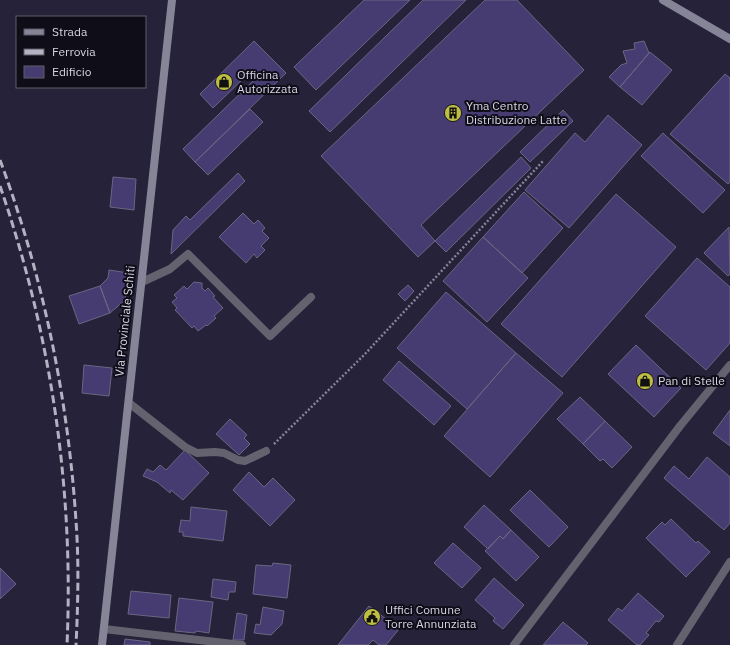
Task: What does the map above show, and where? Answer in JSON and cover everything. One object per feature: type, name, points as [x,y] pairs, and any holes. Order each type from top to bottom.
[{"type":"street","name":"Via Provinciale Schiti","points":[[102,645],[172,0]]},
{"type":"street","points":[[664,0],[730,39]]},
{"type":"street","points":[[142,282],[170,269],[188,254],[270,336],[311,297]]},
{"type":"street","points":[[514,645],[680,426],[730,365]]},
{"type":"street","points":[[129,403],[185,447],[197,453],[215,452],[245,461],[266,451]]},
{"type":"street","points":[[677,645],[730,562]]},
{"type":"street","points":[[104,629],[242,645]]},
{"type":"path","points":[[266,451],[365,354],[544,160]]},
{"type":"building","points":[[364,0],[410,0],[316,90],[294,67]]},
{"type":"building","points":[[423,0],[466,0],[330,132],[309,111]]},
{"type":"building","name":"Yma Centro Distribuzione Latte","points":[[485,0],[517,0],[584,70],[421,225],[435,241],[418,257],[321,156]]},
{"type":"building","points":[[254,41],[286,73],[195,162],[183,149],[253,81],[247,75],[213,108],[200,94]]},
{"type":"building","points":[[644,41],[649,53],[620,87],[609,77],[621,65],[627,63],[623,51],[635,49],[634,43]]},
{"type":"building","points":[[650,52],[672,70],[642,105],[620,87]]},
{"type":"building","points":[[725,74],[730,78],[730,182],[728,184],[670,134]]},
{"type":"building","points":[[250,109],[263,122],[208,175],[195,162]]},
{"type":"building","points":[[563,110],[573,121],[530,162],[520,152]]},
{"type":"building","points":[[608,115],[642,145],[569,228],[525,190],[575,133],[585,142]]},
{"type":"building","points":[[663,133],[725,190],[703,213],[641,156]]},
{"type":"building","points":[[521,157],[531,168],[446,252],[435,241]]},
{"type":"building","points":[[238,173],[245,181],[171,254],[173,230],[186,216],[190,220]]},
{"type":"building","points":[[113,177],[136,179],[134,210],[110,207]]},
{"type":"building","points":[[524,192],[563,228],[522,273],[483,237]]},
{"type":"building","points":[[616,194],[676,247],[562,377],[501,324]]},
{"type":"building","points":[[243,213],[254,224],[258,220],[265,228],[262,231],[269,238],[261,246],[265,250],[257,258],[254,254],[246,263],[219,237]]},
{"type":"building","points":[[729,227],[730,274],[728,276],[704,253]]},
{"type":"building","points":[[483,237],[528,278],[487,322],[443,281]]},
{"type":"building","points":[[697,258],[730,287],[730,343],[706,370],[645,316]]},
{"type":"building","points":[[109,270],[129,273],[125,300],[110,313],[100,286],[108,278]]},
{"type":"building","points":[[194,282],[202,283],[202,288],[205,291],[208,288],[215,296],[213,297],[223,308],[214,316],[216,318],[207,326],[206,325],[198,331],[194,326],[192,328],[175,310],[177,308],[172,302],[177,298],[174,295],[184,286],[187,289]]},
{"type":"building","points":[[408,285],[414,291],[405,301],[398,294]]},
{"type":"building","points":[[100,286],[110,313],[79,324],[69,296]]},
{"type":"building","points":[[446,292],[516,353],[467,409],[397,348]]},
{"type":"building","name":"Pan di Stelle","points":[[636,345],[681,388],[654,417],[608,374]]},
{"type":"building","points":[[516,353],[563,393],[490,477],[444,436]]},
{"type":"building","points":[[399,361],[451,406],[434,425],[383,380]]},
{"type":"building","points":[[84,365],[112,368],[109,396],[82,393]]},
{"type":"building","points":[[580,397],[605,421],[583,444],[557,419]]},
{"type":"building","points":[[730,410],[730,446],[713,433]]},
{"type":"building","points":[[230,419],[247,435],[244,438],[250,444],[239,455],[216,434]]},
{"type":"building","points":[[605,421],[632,447],[612,468],[603,459],[600,461],[583,444]]},
{"type":"building","points":[[185,450],[209,473],[183,500],[171,490],[170,493],[157,482],[143,476],[147,469],[153,472],[160,465],[166,470]]},
{"type":"building","points":[[707,457],[730,477],[730,523],[724,530],[664,478],[674,466],[689,479]]},
{"type":"building","points":[[249,472],[264,487],[273,478],[295,500],[270,526],[233,490]]},
{"type":"building","points":[[530,490],[568,527],[549,547],[510,510]]},
{"type":"building","points":[[484,505],[511,530],[503,539],[500,536],[488,549],[464,527]]},
{"type":"building","points":[[191,507],[227,511],[223,541],[183,536],[183,532],[179,532],[181,520],[190,521]]},
{"type":"building","points":[[671,519],[696,543],[698,541],[710,552],[686,577],[646,538],[662,522],[665,525]]},
{"type":"building","points":[[511,530],[539,557],[516,581],[485,551],[500,536],[503,539]]},
{"type":"building","points":[[453,543],[481,568],[462,588],[434,563]]},
{"type":"building","points":[[273,563],[291,565],[287,598],[253,594],[256,565],[272,566]]},
{"type":"building","points":[[0,568],[16,584],[0,599]]},
{"type":"building","points":[[494,578],[524,605],[503,629],[493,621],[495,618],[475,600]]},
{"type":"building","points":[[213,579],[236,582],[235,592],[229,592],[228,600],[211,597]]},
{"type":"building","points":[[131,591],[171,595],[169,618],[128,614]]},
{"type":"building","points":[[638,593],[664,616],[659,622],[656,621],[646,633],[649,635],[640,645],[637,645],[608,620],[618,608],[622,611]]},
{"type":"building","points":[[179,598],[213,602],[209,633],[196,631],[195,633],[175,631]]},
{"type":"building","name":"Uffici Comune Torre Annunziata","points":[[369,606],[399,629],[386,645],[379,645],[373,640],[368,645],[338,645]]},
{"type":"building","points":[[263,607],[284,611],[282,624],[271,635],[254,633],[256,624],[260,625]]},
{"type":"building","points":[[237,613],[247,615],[244,640],[233,640]]},
{"type":"building","points":[[563,622],[588,643],[586,645],[543,645]]},
{"type":"building","points":[[125,639],[150,642],[150,645],[124,645]]},
{"type":"railway","points":[[0,160],[29,248],[41,293],[60,383],[72,475],[78,552],[76,645]]},
{"type":"railway","points":[[0,186],[18,242],[33,298],[55,412],[67,528],[67,645]]},
{"type":"place","name":"Officina Autorizzata","points":[[224,82]]},
{"type":"place","name":"Yma Centro Distribuzione Latte","points":[[453,113]]},
{"type":"place","name":"Pan di Stelle","points":[[645,381]]},
{"type":"place","name":"Uffici Comune Torre Annunziata","points":[[372,617]]}]
